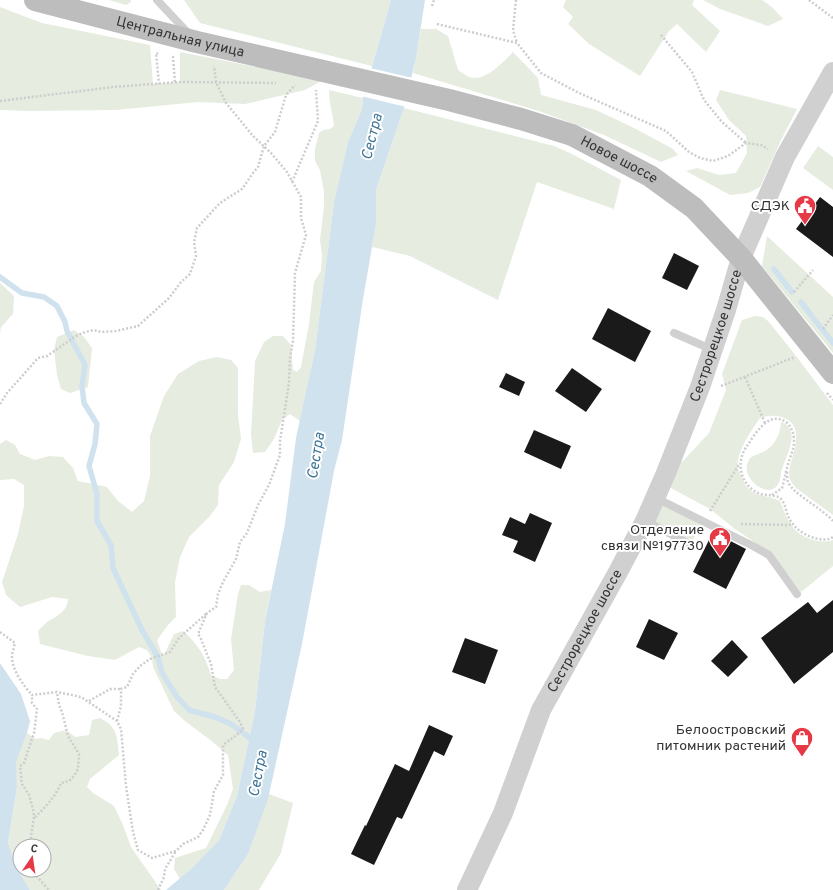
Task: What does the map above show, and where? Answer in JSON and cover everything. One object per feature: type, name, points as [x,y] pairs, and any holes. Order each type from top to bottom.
[{"type":"main road","name":"Центральная улица","points":[[35,0],[206,44],[321,77]]},
{"type":"main road","name":"Новое шоссе","points":[[321,77],[449,100],[521,119],[572,135],[650,176],[694,208],[741,258],[833,373]]},
{"type":"street","name":"Сестрорецкое шоссе","points":[[467,890],[503,813],[541,710],[645,521],[713,350],[741,258],[785,157],[833,72]]},
{"type":"lane","points":[[156,0],[206,44]]},
{"type":"lane","points":[[674,333],[713,350]]},
{"type":"lane","points":[[655,498],[769,555],[797,594]]},
{"type":"lane","points":[[645,521],[691,545]]},
{"type":"path","points":[[432,6],[434,0]]},
{"type":"path","points":[[516,0],[513,30],[517,43],[541,74],[579,93],[666,131],[689,152],[700,158],[713,161],[728,156],[746,143]]},
{"type":"path","points":[[809,0],[833,18]]},
{"type":"path","points":[[437,24],[517,43]]},
{"type":"path","points":[[661,36],[692,72],[704,100],[722,122],[746,143],[761,145],[785,157]]},
{"type":"path","points":[[88,701],[110,689],[121,689],[127,687],[133,674],[140,666],[150,659],[170,652],[179,638],[216,606],[218,594],[223,582],[236,559],[240,542],[247,533],[258,505],[269,485],[280,455],[280,441],[289,383],[290,358],[293,341],[294,273],[301,256],[306,235],[301,218],[301,197],[287,172],[226,103],[216,82],[214,66],[206,44]]},
{"type":"path","points":[[159,84],[156,53],[162,55]]},
{"type":"path","points":[[168,56],[173,57],[175,83]]},
{"type":"path","points":[[292,182],[318,121],[316,105],[321,77]]},
{"type":"path","points":[[0,100],[113,87],[175,83],[282,83]]},
{"type":"path","points":[[0,404],[7,393],[38,358],[46,356],[76,336],[85,332],[94,330],[101,332],[116,331],[138,326],[169,298],[181,282],[190,274],[196,256],[194,242],[196,228],[220,203],[242,189],[258,167],[264,146],[275,132],[286,95],[297,83],[289,83]]},
{"type":"path","points":[[791,296],[814,270]]},
{"type":"path","points":[[821,332],[833,315]]},
{"type":"path","points":[[721,387],[800,356]]},
{"type":"path","points":[[746,377],[765,423]]},
{"type":"path","points":[[704,522],[740,462],[745,448],[762,424],[773,418],[782,420],[791,427],[794,442],[782,488],[772,495]]},
{"type":"path","points":[[740,462],[743,478],[749,486],[761,494],[772,495],[782,500],[789,518],[800,531],[815,538],[828,539],[833,537]]},
{"type":"path","points":[[786,470],[788,481],[793,489],[822,509],[833,520]]},
{"type":"path","points":[[717,528],[735,524],[793,524]]},
{"type":"path","points":[[158,890],[164,877],[165,869],[176,851],[183,844],[198,837],[203,830],[210,815],[214,791],[223,775],[223,745],[243,729],[236,716],[215,687],[211,664],[198,634],[207,613]]},
{"type":"path","points":[[0,632],[15,642],[12,656],[16,670],[22,684],[32,695],[32,703],[37,709],[34,733],[24,763],[20,766],[22,784],[33,809],[34,817],[31,838]]},
{"type":"path","points":[[117,721],[121,706],[121,689]]},
{"type":"path","points":[[32,695],[57,692],[81,697],[117,721],[121,730],[126,786],[133,832],[138,850],[152,858],[176,851]]},
{"type":"path","points":[[34,817],[42,810],[54,795],[61,783],[69,781],[78,769],[79,754],[68,736],[62,712],[58,705],[57,692]]},
{"type":"path","points":[[40,878],[49,890]]},
{"type":"shaded area","points":[[109,0],[131,0],[131,2],[126,5]]},
{"type":"shaded area","points":[[184,0],[391,0],[372,66],[200,23]]},
{"type":"shaded area","points":[[566,0],[694,0],[692,5],[720,31],[706,52],[677,24],[669,31],[640,76],[589,44],[568,24],[573,17],[563,7]]},
{"type":"shaded area","points":[[703,0],[762,0],[772,7],[783,19],[768,26],[720,9]]},
{"type":"shaded area","points":[[0,7],[42,23],[150,45],[153,84],[180,82],[180,52],[323,80],[305,90],[245,104],[198,102],[116,110],[0,110]]},
{"type":"shaded area","points":[[421,29],[436,29],[448,36],[458,70],[469,77],[481,77],[487,74],[499,66],[513,52],[538,78],[541,95],[596,110],[673,149],[678,155],[661,162],[604,135],[539,111],[413,73]]},
{"type":"shaded area","points":[[329,90],[363,98],[362,109],[348,142],[334,202],[315,350],[300,421],[290,414],[282,420],[274,439],[265,452],[253,453],[251,435],[255,361],[264,342],[273,336],[283,336],[291,345],[293,370],[297,372],[301,367],[309,324],[314,282],[321,271],[322,255],[320,240],[324,192],[320,170],[315,161],[315,149],[319,133],[334,126]]},
{"type":"shaded area","points":[[720,90],[797,109],[760,187],[748,193],[730,195],[686,171],[697,168],[719,175],[736,173],[747,153],[746,136],[729,120],[716,100]]},
{"type":"shaded area","points":[[404,108],[554,146],[570,153],[621,180],[614,209],[537,182],[498,300],[410,256],[372,247],[376,224],[376,190]]},
{"type":"shaded area","points":[[818,146],[833,157],[833,190],[803,168]]},
{"type":"shaded area","points":[[767,236],[833,297],[833,353],[762,266]]},
{"type":"shaded area","points":[[0,283],[14,296],[13,314],[1,327],[0,333]]},
{"type":"shaded area","points":[[755,316],[763,317],[768,321],[833,405],[833,515],[796,488],[790,480],[790,468],[796,444],[795,428],[791,422],[778,416],[766,416],[760,418],[745,442],[739,456],[738,470],[747,487],[756,494],[780,501],[792,526],[807,538],[816,541],[833,540],[833,566],[801,592],[772,554],[735,529],[710,509],[667,486],[677,463],[683,461],[709,433],[726,390],[722,374],[742,320]]},
{"type":"shaded area","points":[[74,330],[84,337],[92,348],[88,387],[70,393],[61,389],[57,375],[54,350],[57,337]]},
{"type":"shaded area","points":[[217,357],[231,360],[238,368],[238,415],[241,439],[234,462],[219,485],[218,505],[209,517],[189,537],[180,557],[175,582],[176,617],[157,640],[161,652],[164,655],[174,634],[183,631],[200,651],[211,675],[220,679],[227,679],[234,670],[231,639],[238,594],[241,585],[249,585],[260,592],[271,590],[265,621],[255,711],[237,796],[219,840],[180,879],[174,869],[175,858],[206,848],[227,805],[233,789],[228,755],[174,711],[153,667],[152,658],[147,650],[139,647],[115,660],[88,656],[40,644],[38,631],[47,622],[58,616],[64,610],[68,599],[52,597],[20,607],[6,595],[2,582],[18,534],[24,506],[24,485],[14,479],[0,480],[0,444],[6,440],[15,445],[20,454],[35,460],[49,456],[63,457],[73,468],[78,481],[107,487],[117,500],[132,512],[144,501],[150,476],[150,436],[164,396],[178,374],[199,361]]},
{"type":"shaded area","points":[[781,422],[787,425],[791,430],[791,443],[779,483],[771,490],[766,490],[756,485],[752,481],[747,471],[747,465],[750,458],[766,450],[773,444],[779,433]]},
{"type":"shaded area","points":[[657,502],[701,523],[692,542],[649,520]]},
{"type":"shaded area","points":[[100,718],[106,721],[116,733],[119,755],[90,779],[87,787],[93,793],[114,806],[131,847],[161,890],[30,890],[23,878],[52,878],[52,838],[12,838],[12,854],[8,843],[17,787],[15,762],[27,733],[36,739],[41,738],[49,740],[54,733],[66,730],[75,737],[89,735],[92,720]]},
{"type":"shaded area","points":[[269,794],[293,803],[281,853],[259,890],[224,890],[248,854]]},
{"type":"water","name":"Сестра","points":[[391,0],[425,0],[416,58],[404,108],[376,190],[376,224],[342,440],[334,471],[302,644],[268,799],[248,854],[224,890],[166,890],[191,869],[219,840],[237,796],[255,711],[265,621],[285,524],[296,438],[315,350],[334,202],[348,142],[362,109],[363,98]]},
{"type":"water","points":[[0,663],[21,694],[30,721],[16,762],[17,787],[8,843],[12,854],[12,878],[23,878],[30,890],[0,890]]},
{"type":"pier","points":[[370,68],[413,78],[406,107],[361,96]]},
{"type":"building","points":[[820,197],[833,207],[833,257],[796,229]]},
{"type":"building","points":[[674,253],[699,266],[687,290],[662,278]]},
{"type":"building","points":[[608,308],[651,331],[635,362],[592,339]]},
{"type":"building","points":[[572,368],[602,389],[586,412],[555,391]]},
{"type":"building","points":[[506,373],[525,382],[519,396],[499,387]]},
{"type":"building","points":[[534,430],[571,446],[561,469],[524,452]]},
{"type":"building","points":[[530,513],[552,523],[535,562],[513,552],[518,541],[502,535],[510,517],[525,524]]},
{"type":"building","name":"Отделение связи №197730","points":[[713,532],[746,549],[726,589],[693,572]]},
{"type":"building","points":[[833,600],[833,652],[794,684],[761,638],[808,602],[817,613]]},
{"type":"building","points":[[649,619],[678,633],[664,660],[636,647]]},
{"type":"building","points":[[465,638],[498,650],[485,684],[452,672]]},
{"type":"building","points":[[732,640],[748,657],[728,677],[711,661]]},
{"type":"building","points":[[429,725],[453,736],[444,756],[434,751],[402,819],[397,817],[374,865],[351,854],[395,764],[409,771]]},
{"type":"waterway","points":[[774,269],[792,292]]},
{"type":"waterway","points":[[0,277],[22,293],[44,297],[57,306],[65,322],[67,331],[85,365],[82,386],[84,403],[97,424],[95,444],[89,466],[97,494],[97,521],[111,545],[113,568],[142,630],[158,657],[162,673],[177,697],[189,710],[215,717],[231,724],[250,738]]},
{"type":"waterway","points":[[801,302],[811,315]]},
{"type":"waterway","points":[[814,319],[833,343]]},
{"type":"place","name":"СДЭК","points":[[805,226]]},
{"type":"place","name":"Отделение связи №197730","points":[[720,558]]},
{"type":"place","name":"Белоостровский питомник растений","points":[[802,758]]}]
